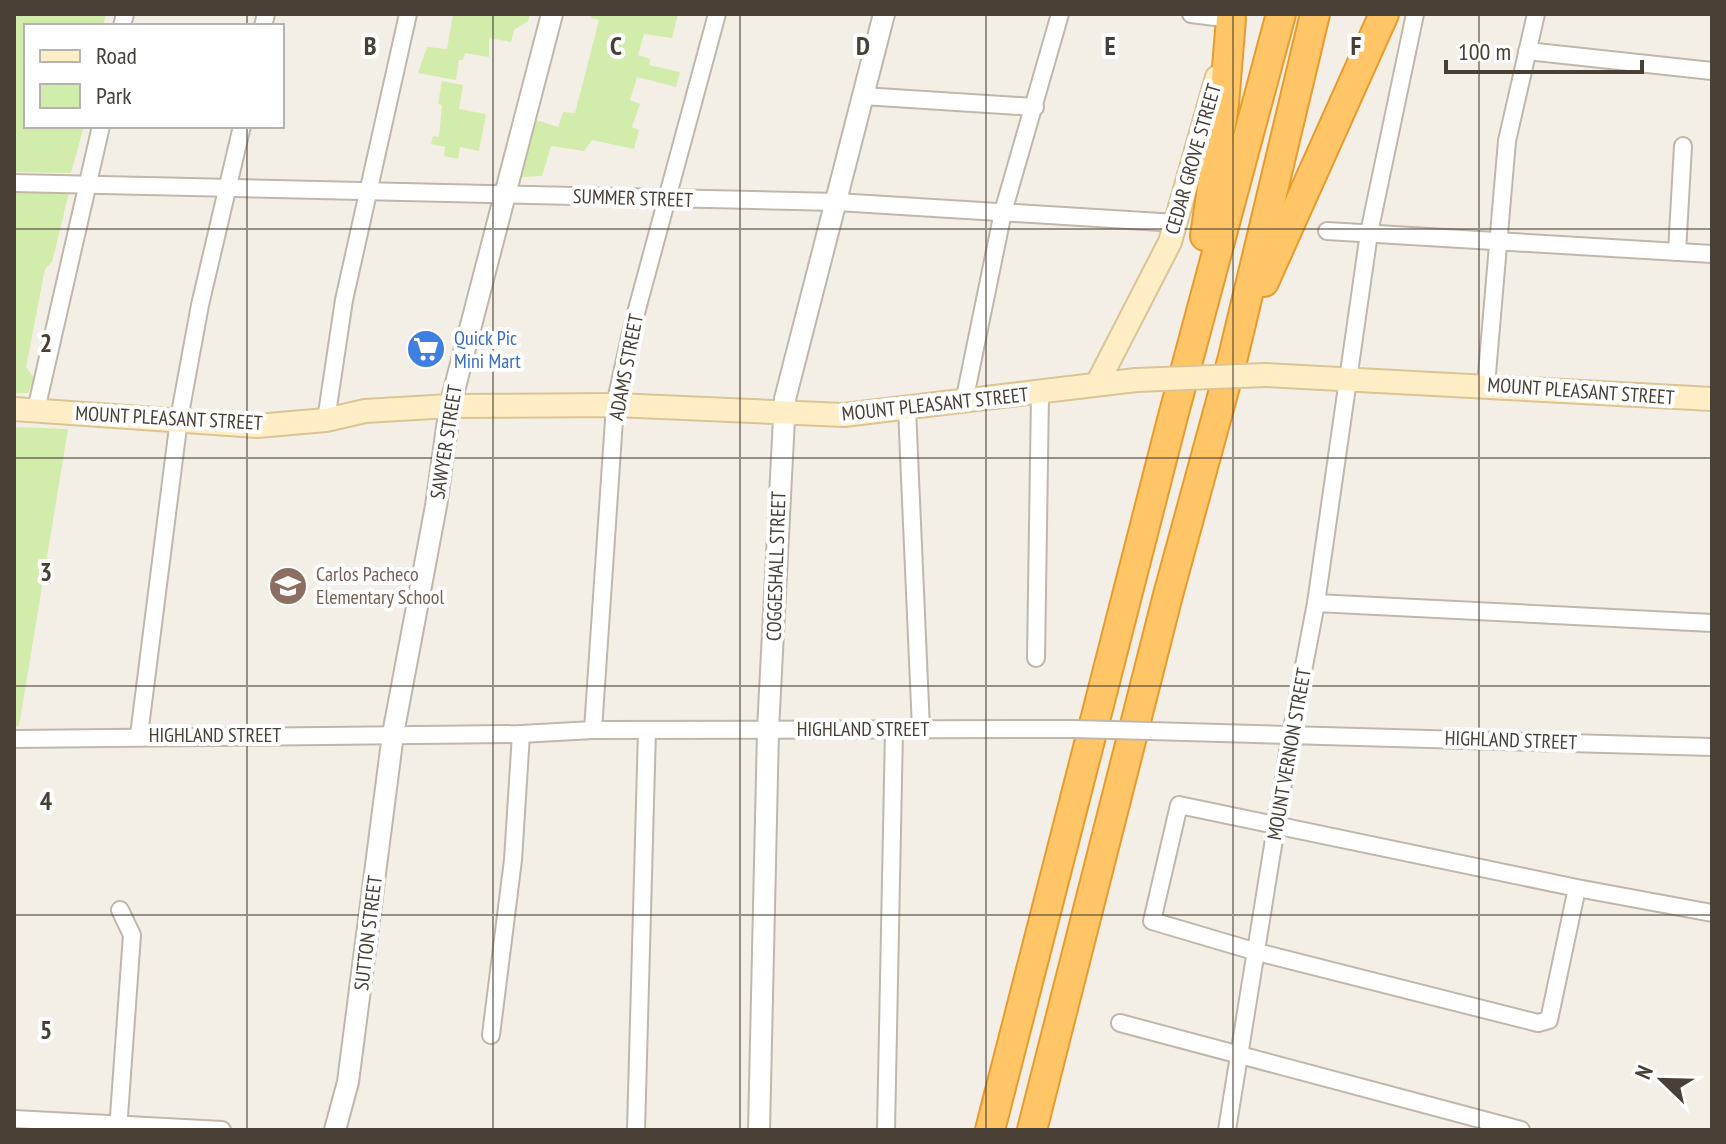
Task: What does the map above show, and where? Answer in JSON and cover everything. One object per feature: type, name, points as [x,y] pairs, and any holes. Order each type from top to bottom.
[{"type":"highway","points":[[990,1130],[1188,358],[1281,14]]},
{"type":"highway","points":[[1032,1130],[1175,566],[1233,357],[1315,14]]},
{"type":"highway","points":[[1233,357],[1287,226],[1350,95],[1384,14]]},
{"type":"highway","points":[[1188,358],[1216,171],[1232,16]]},
{"type":"main road","name":"CEDAR GROVE STREET","points":[[1097,384],[1177,223],[1232,16]]},
{"type":"main road","name":"MOUNT PLEASANT STREET","points":[[25,410],[257,426],[326,420],[365,411],[450,406],[615,405],[844,415],[1040,394],[1136,380],[1266,375],[1712,399]]},
{"type":"street","points":[[326,420],[344,300],[408,14]]},
{"type":"street","name":"SAWYER STREET","points":[[393,734],[436,506],[450,406],[503,192],[552,14]]},
{"type":"street","name":"ADAMS STREET","points":[[593,730],[615,405],[717,14]]},
{"type":"street","name":"COGGESHALL STREET","points":[[759,1130],[768,730],[784,414],[884,14]]},
{"type":"street","points":[[964,402],[1003,212],[1060,14]]},
{"type":"street","points":[[1191,14],[1232,16]]},
{"type":"street","name":"MOUNT VERNON STREET","points":[[1227,1130],[1291,734],[1316,603],[1369,233],[1415,14]]},
{"type":"street","points":[[1486,385],[1507,141],[1536,14]]},
{"type":"street","points":[[1527,51],[1712,71]]},
{"type":"street","points":[[863,96],[1035,107]]},
{"type":"street","points":[[25,410],[88,185],[101,128]]},
{"type":"street","points":[[139,735],[179,419],[241,128]]},
{"type":"street","points":[[1677,252],[1683,146]]},
{"type":"street","name":"SUMMER STREET","points":[[14,183],[227,185],[503,192],[667,200],[837,202],[1177,223]]},
{"type":"street","points":[[1327,231],[1712,254]]},
{"type":"street","points":[[1036,658],[1040,394]]},
{"type":"street","points":[[907,409],[921,729]]},
{"type":"street","points":[[1316,603],[1712,623]]},
{"type":"street","name":"HIGHLAND STREET","points":[[14,739],[139,735],[521,734],[593,730],[1072,729],[1712,747]]},
{"type":"street","points":[[636,1130],[647,730]]},
{"type":"street","points":[[886,1130],[894,730]]},
{"type":"street","name":"SUTTON STREET","points":[[335,1130],[348,1082],[393,734]]},
{"type":"street","points":[[491,1035],[513,860],[521,734]]},
{"type":"street","points":[[1577,888],[1549,1020],[1538,1023],[1257,952],[1152,921],[1179,805],[1712,913]]},
{"type":"street","points":[[119,1128],[132,935],[120,910]]},
{"type":"street","points":[[1120,1023],[1521,1130]]},
{"type":"street","points":[[14,1119],[119,1128],[222,1130]]},
{"type":"green space","points":[[14,14],[106,14],[104,24],[24,24],[24,128],[83,128],[71,173],[14,172]]},
{"type":"green space","points":[[453,14],[530,14],[528,21],[514,30],[511,42],[489,38],[489,57],[465,53],[463,60],[459,60],[456,80],[418,73],[427,47],[447,49]]},
{"type":"green space","points":[[592,14],[678,14],[672,38],[644,34],[638,55],[650,59],[649,65],[680,72],[676,87],[637,77],[630,100],[640,104],[632,127],[639,130],[634,149],[592,140],[584,151],[551,146],[542,176],[522,177],[536,120],[558,127],[563,112],[575,113],[599,20],[591,18]]},
{"type":"green space","points":[[442,81],[463,85],[459,109],[486,114],[479,151],[460,147],[458,159],[444,156],[445,147],[431,144],[433,136],[439,137],[442,105],[438,104]]},
{"type":"green space","points":[[14,191],[69,193],[52,262],[45,269],[26,367],[35,379],[28,393],[14,393]]},
{"type":"green space","points":[[14,427],[68,429],[19,726],[14,726]]},
{"type":"place","name":"Quick Pic Mini Mart","points":[[426,349]]},
{"type":"place","name":"Carlos Pacheco Elementary School","points":[[288,586]]}]
